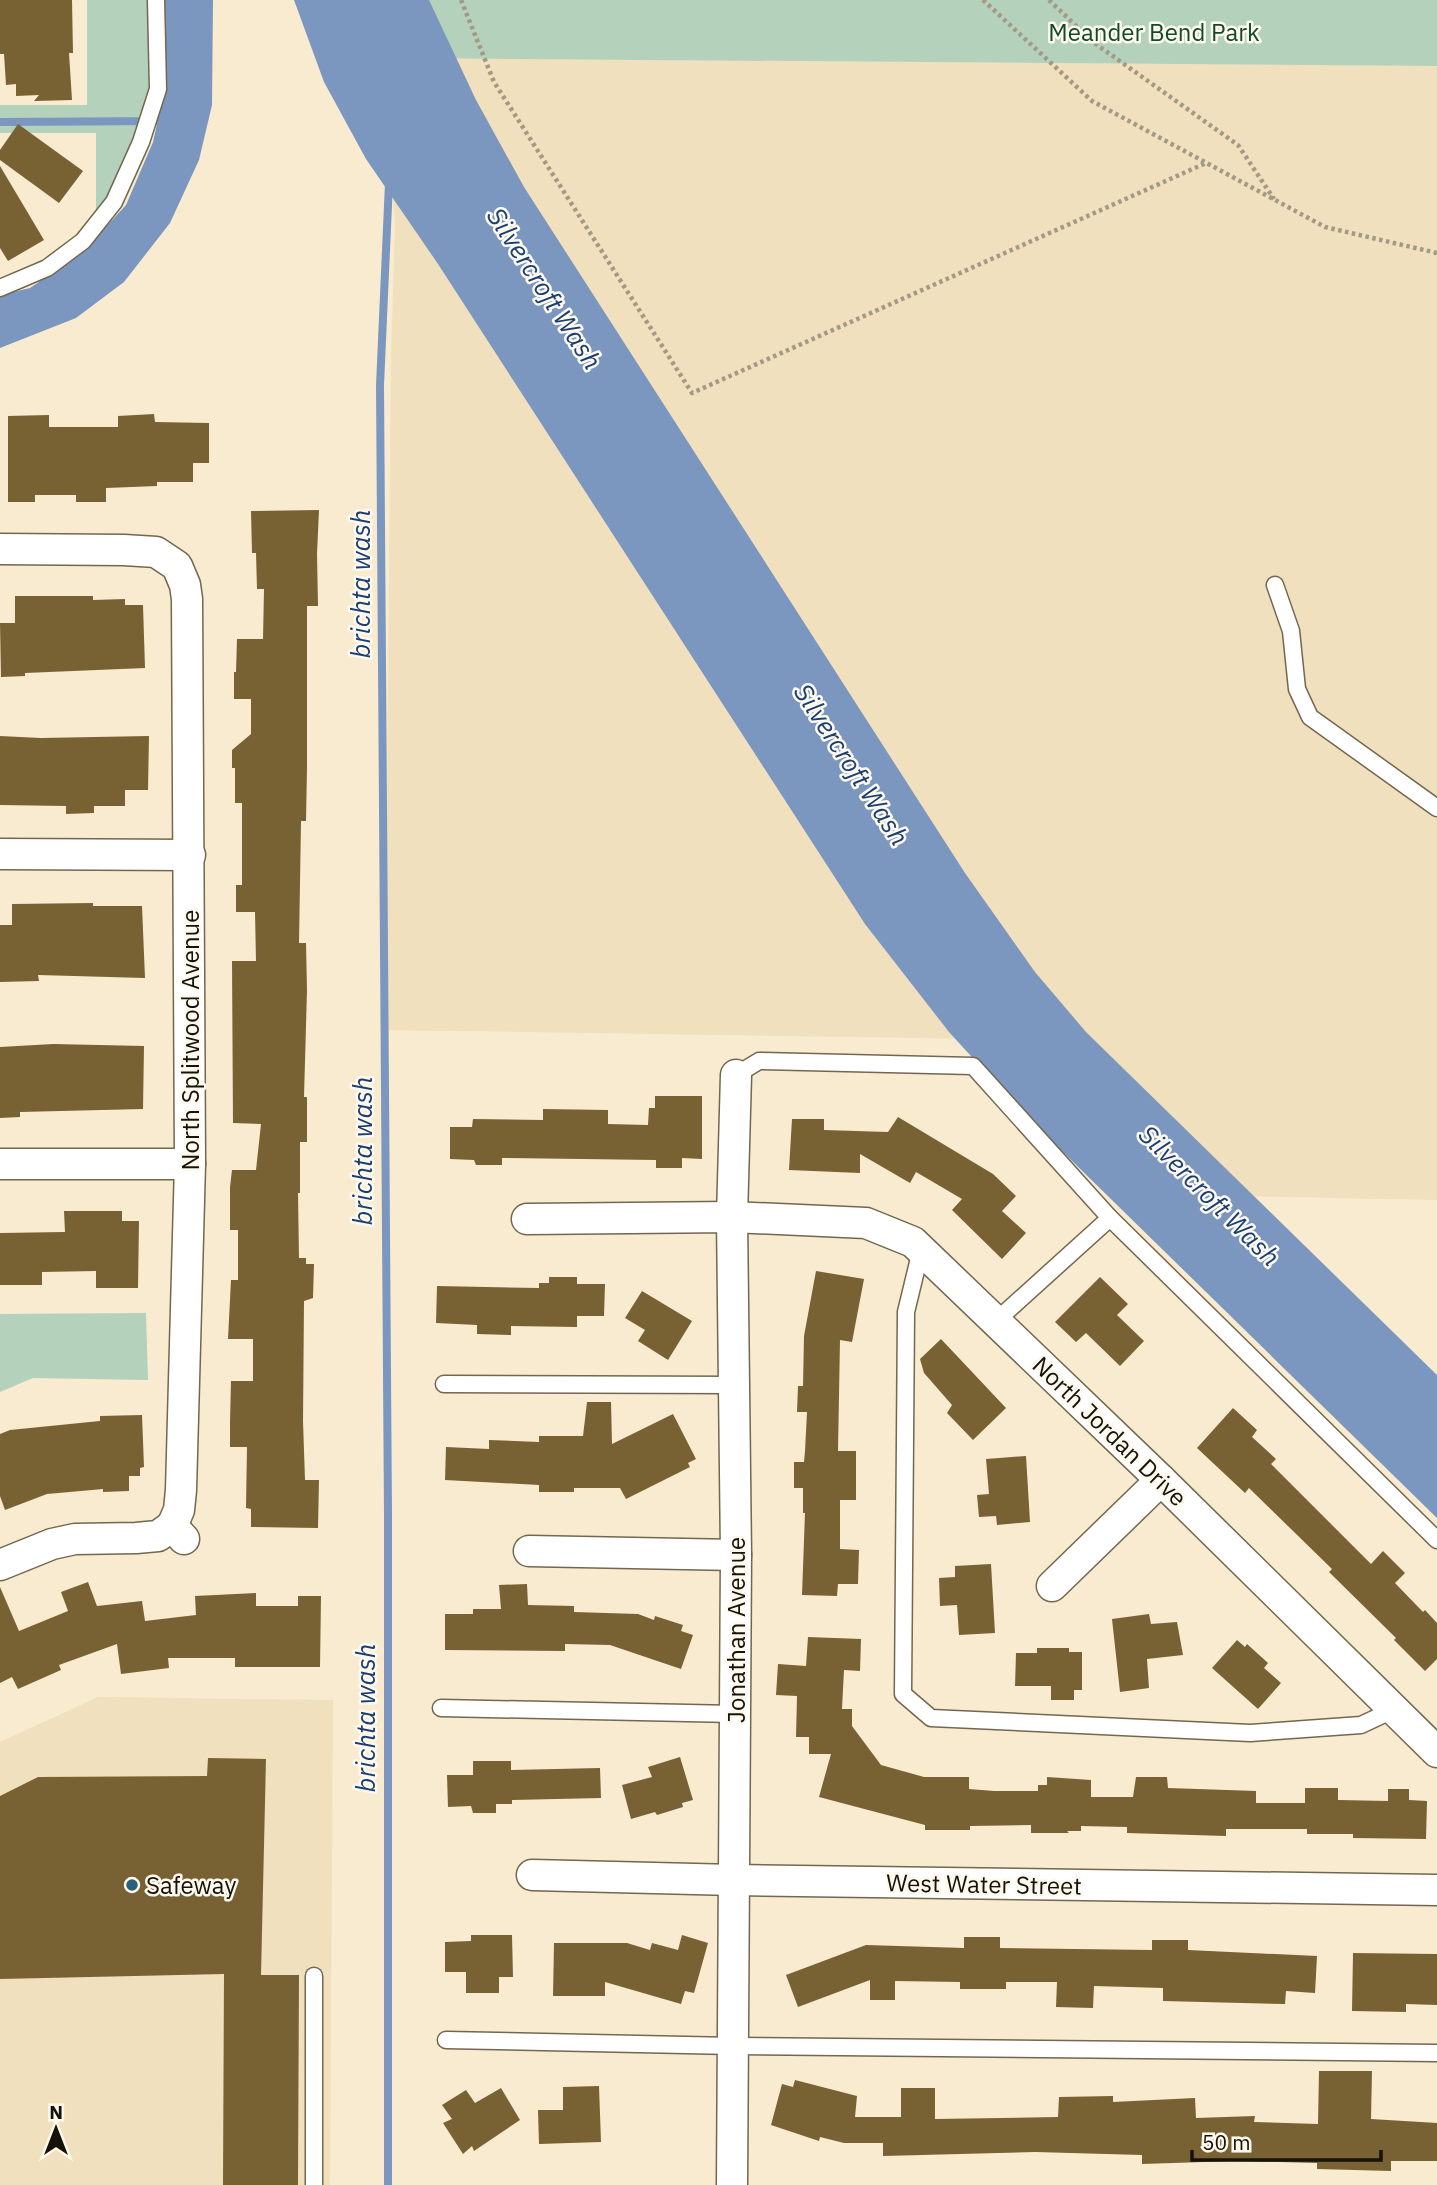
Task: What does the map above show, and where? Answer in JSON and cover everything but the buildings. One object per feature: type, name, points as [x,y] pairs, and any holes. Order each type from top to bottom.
[{"type":"street","name":"North Splitwood Avenue","points":[[0,549],[144,551],[176,557],[187,599],[190,855],[190,1164],[178,1533],[136,1538],[75,1539],[52,1544],[0,1565]]},
{"type":"street","points":[[0,855],[190,855]]},
{"type":"street","name":"Jonathan Avenue","points":[[732,2185],[736,1555],[732,1217],[736,1075]]},
{"type":"street","points":[[0,1164],[190,1164]]},
{"type":"street","name":"North Jordan Drive","points":[[527,1219],[732,1217],[866,1223],[913,1242],[1161,1480],[1437,1752]]},
{"type":"street","points":[[1052,1586],[1161,1480]]},
{"type":"street","points":[[529,1551],[736,1555]]},
{"type":"street","name":"West Water Street","points":[[532,1875],[1437,1890]]},
{"type":"lane","points":[[0,288],[47,268],[83,241],[114,202],[141,142],[158,89],[156,0]]},
{"type":"lane","points":[[1275,585],[1291,631],[1297,689],[1310,717],[1437,808]]},
{"type":"lane","points":[[736,1075],[759,1061],[973,1066],[1110,1218],[1437,1540]]},
{"type":"lane","points":[[996,1321],[1110,1218]]},
{"type":"lane","points":[[921,1250],[906,1312],[903,1694],[932,1718],[1250,1733],[1361,1725],[1395,1709]]},
{"type":"lane","points":[[444,1384],[734,1385]]},
{"type":"lane","points":[[441,1708],[736,1714]]},
{"type":"lane","points":[[314,1976],[314,2185]]},
{"type":"lane","points":[[446,2040],[733,2046],[1437,2053]]},
{"type":"path","points":[[461,0],[495,82],[692,393],[1206,163]]},
{"type":"path","points":[[983,0],[1092,101],[1325,227],[1437,253]]},
{"type":"path","points":[[1049,0],[1093,43],[1238,145],[1275,200]]},
{"type":"shaded area","points":[[385,58],[1437,66],[1437,1200],[1130,1194],[986,1039],[385,1030],[391,355],[395,225]]},
{"type":"shaded area","points":[[98,1697],[333,1700],[330,2185],[0,2185],[0,1742]]},
{"type":"green space","points":[[87,0],[156,0],[156,94],[144,147],[96,219],[96,133],[0,133],[0,105],[87,105]]},
{"type":"green space","name":"Meander Bend Park","points":[[385,0],[1437,0],[1437,66],[385,58]]},
{"type":"green space","points":[[146,1313],[148,1380],[33,1378],[0,1392],[0,1314]]},
{"type":"water","points":[[162,0],[213,0],[212,105],[199,160],[170,223],[124,282],[76,318],[0,348],[0,295],[30,288],[81,254],[126,205],[153,142],[162,101]]},
{"type":"water","name":"Silvercroft Wash","points":[[294,0],[429,0],[476,100],[524,187],[965,873],[1035,972],[1086,1032],[1437,1375],[1437,1518],[1023,1113],[949,1032],[865,924],[438,264],[366,159],[324,82]]},
{"type":"waterway","points":[[0,122],[169,121]]},
{"type":"waterway","name":"brichta wash","points":[[388,2185],[388,1513],[380,385],[389,183]]},
{"type":"place","name":"Safeway","points":[[132,1885]]}]
